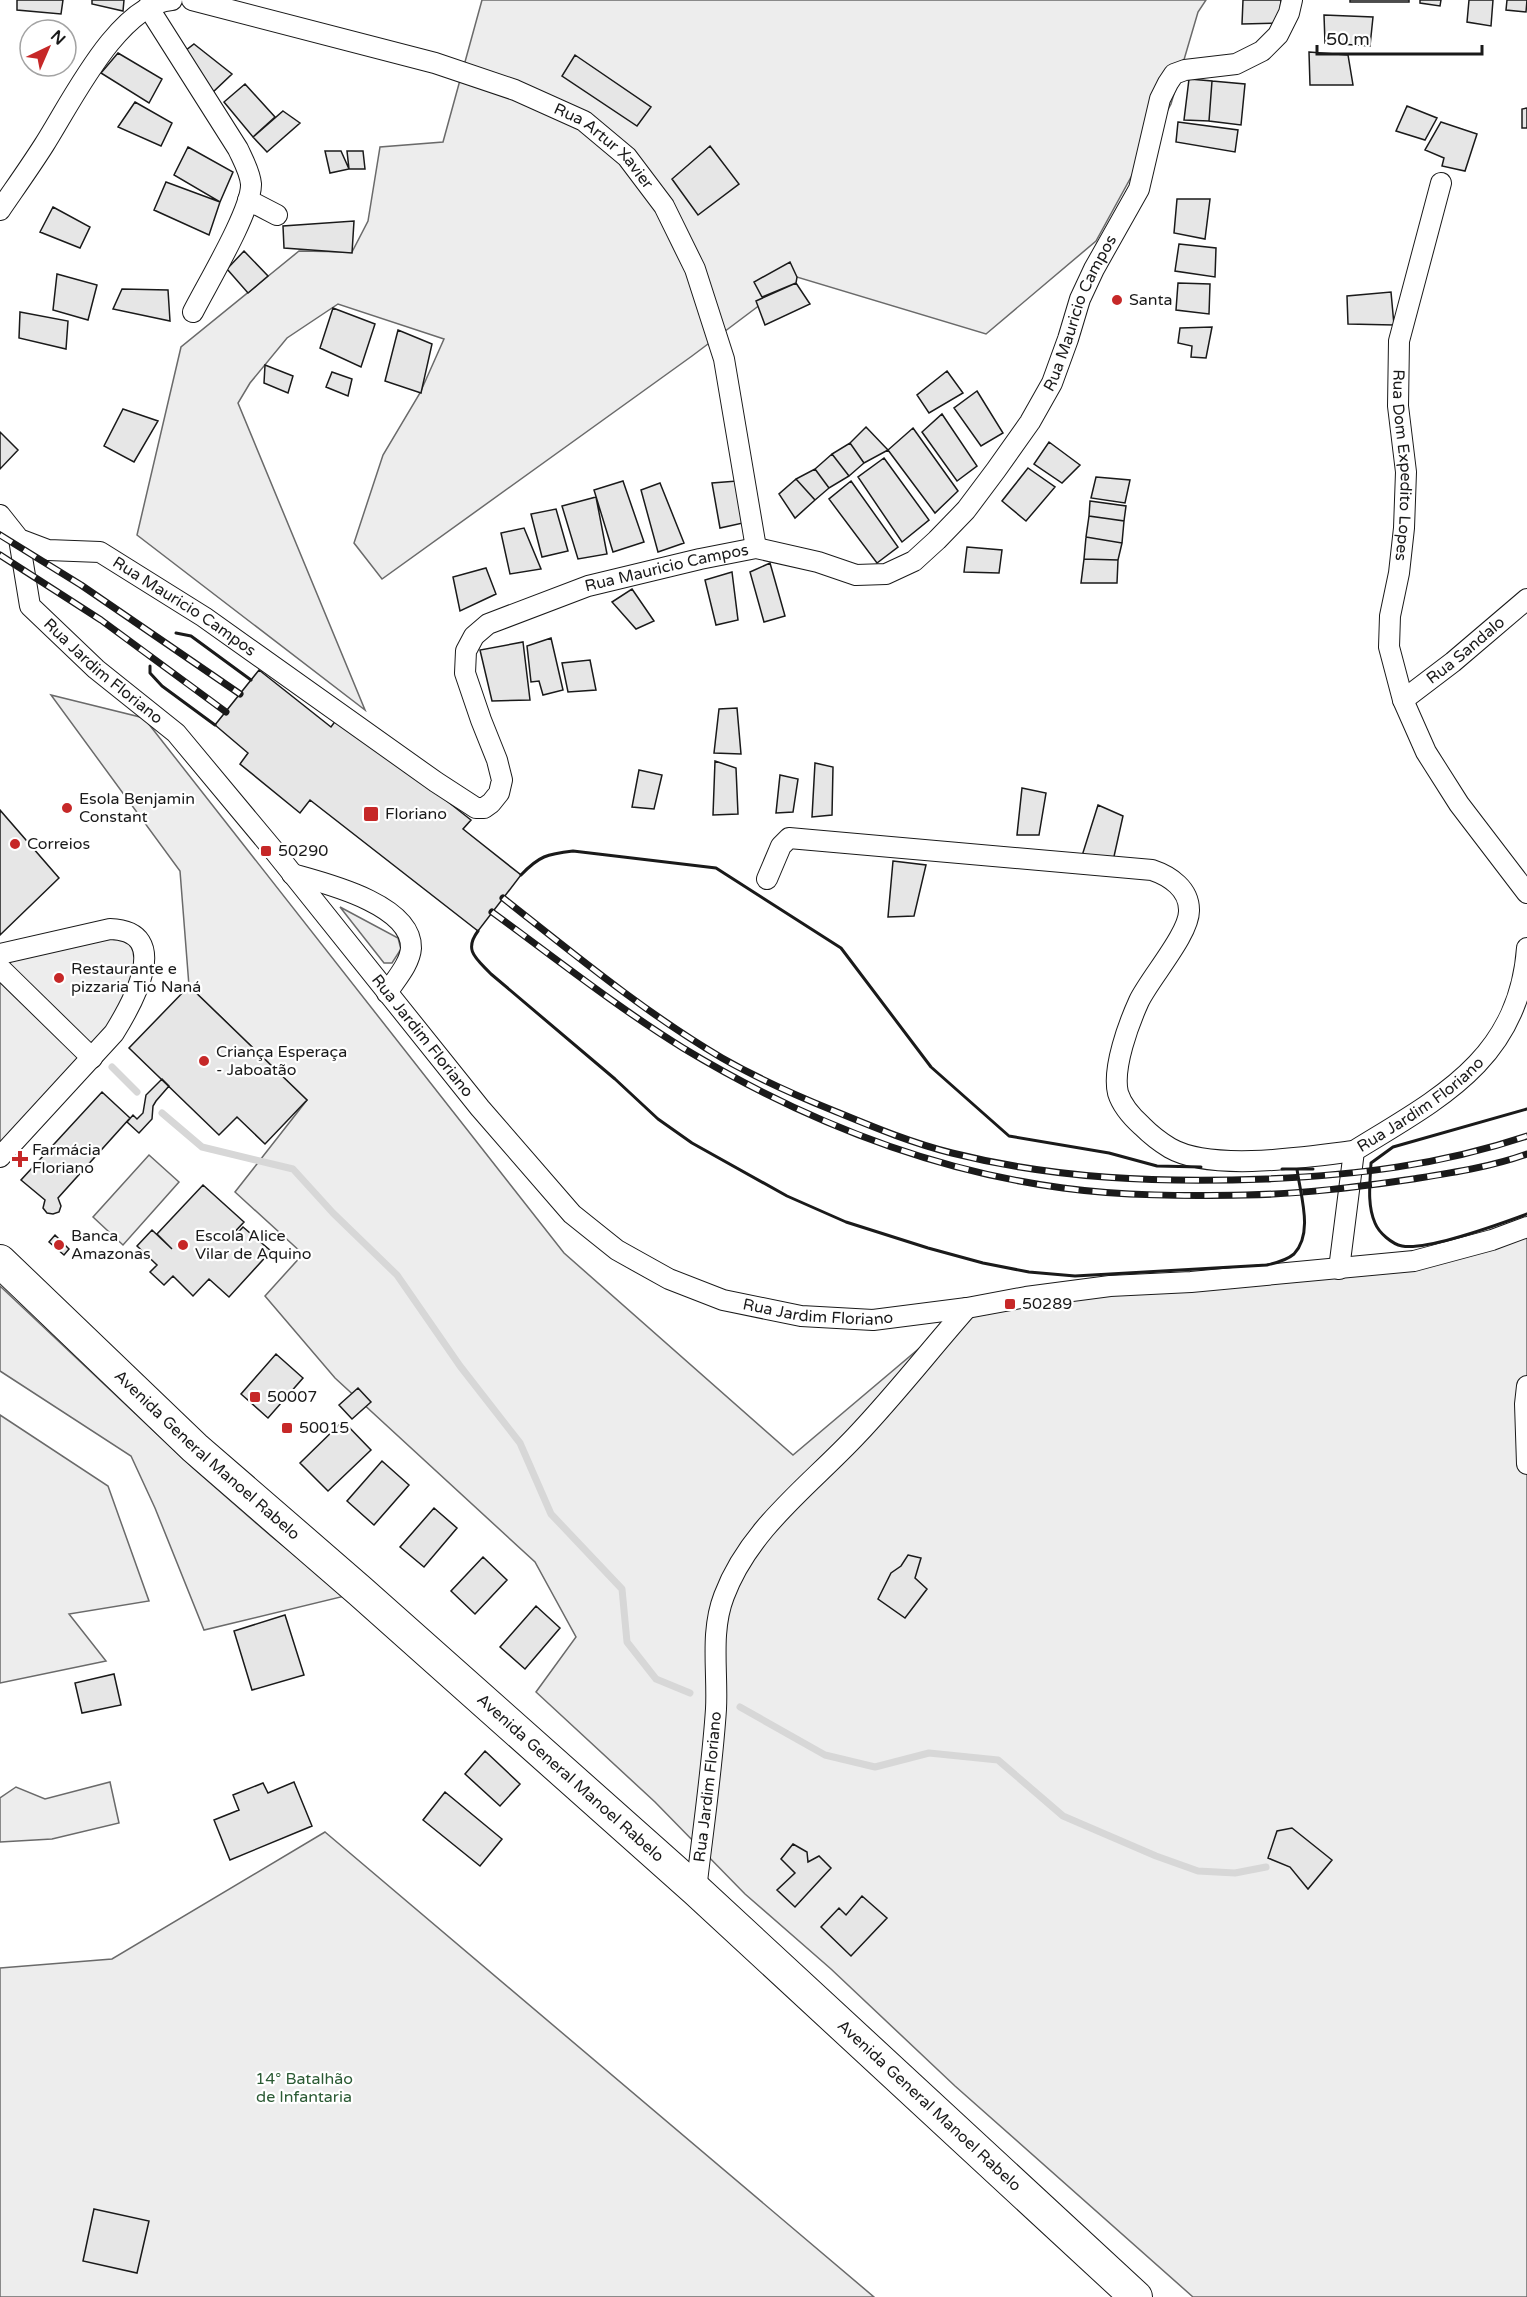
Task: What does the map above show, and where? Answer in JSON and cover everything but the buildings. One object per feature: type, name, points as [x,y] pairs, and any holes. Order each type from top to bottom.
[{"type":"main road","name":"Avenida General Manoel Rabelo","points":[[0,1261],[195,1448],[360,1591],[696,1890],[1136,2297]]},
{"type":"street","points":[[0,210],[45,144],[81,83],[109,44],[130,21],[148,7],[172,0]]},
{"type":"street","name":"Rua Artur Xavier","points":[[192,0],[435,63],[515,90],[584,121],[627,158],[664,206],[698,280],[724,358],[756,548]]},
{"type":"street","name":"Rua Mauricio Campos","points":[[19,539],[48,550],[100,552],[204,617],[436,782],[476,808],[484,808],[499,793],[502,780],[497,760],[465,673],[466,651],[474,636],[488,624],[588,586],[756,548],[818,562],[856,574],[886,574],[914,561],[937,540],[966,510],[996,470],[1030,422],[1052,383],[1080,299],[1094,269],[1139,189],[1160,99],[1168,83],[1174,74],[1185,70],[1236,64],[1262,51],[1278,35],[1289,13],[1292,0]]},
{"type":"street","points":[[148,7],[238,149],[249,173],[251,186],[236,230],[193,312]]},
{"type":"street","name":"Rua Dom Expedito Lopes","points":[[1441,183],[1399,341],[1398,406],[1407,472],[1404,528],[1399,573],[1390,616],[1389,647],[1403,700],[1425,752],[1459,804],[1527,892]]},
{"type":"street","points":[[248,200],[277,215]]},
{"type":"street","points":[[0,515],[19,539]]},
{"type":"street","name":"Rua Jardim Floriano","points":[[19,539],[30,606],[96,669],[176,733],[520,1156],[572,1214],[617,1250],[669,1279],[723,1300],[801,1316],[873,1320],[1110,1286],[1191,1282],[1413,1261],[1492,1240],[1527,1227]]},
{"type":"street","name":"Rua Sandalo","points":[[1403,700],[1453,662],[1527,599]]},
{"type":"street","points":[[767,879],[781,846],[789,838],[1152,870],[1166,875],[1179,886],[1187,898],[1190,912],[1185,927],[1140,1000],[1126,1035],[1118,1065],[1118,1093],[1130,1114],[1171,1149],[1200,1158],[1244,1162],[1297,1159],[1354,1151]]},
{"type":"street","points":[[292,874],[366,899],[383,907],[402,925],[411,947],[404,967],[387,993]]},
{"type":"street","points":[[0,954],[110,929],[128,931],[140,942],[145,957],[136,991],[114,1033],[0,1157]]},
{"type":"street","name":"Rua Jardim Floriano","points":[[1339,1269],[1354,1151],[1441,1096],[1467,1076],[1489,1052],[1504,1027],[1522,988],[1527,948]]},
{"type":"street","points":[[0,968],[92,1058]]},
{"type":"street","name":"Rua Jardim Floriano","points":[[696,1890],[716,1707],[714,1661],[723,1598],[739,1565],[762,1532],[790,1500],[857,1435],[967,1308]]},
{"type":"street","points":[[1527,1386],[1524,1404],[1527,1464]]},
{"type":"green space","points":[[482,0],[1206,0],[1198,12],[1171,104],[1096,241],[986,334],[797,277],[692,356],[382,579],[354,543],[383,455],[420,393],[444,339],[338,304],[287,338],[250,383],[238,403],[365,710],[137,535],[181,347],[299,251],[352,252],[368,221],[380,147],[443,142]]},
{"type":"green space","points":[[51,695],[144,718],[564,1253],[793,1455],[967,1308],[1465,1247],[1527,1224],[1527,2297],[1193,2297],[955,2086],[831,1969],[745,1894],[655,1802],[536,1692],[576,1637],[535,1562],[335,1378],[265,1296],[303,1254],[235,1192],[307,1100],[189,986],[180,871]]},
{"type":"green space","points":[[340,907],[398,938],[401,949],[392,963],[384,963]]},
{"type":"green space","points":[[114,930],[143,958],[95,1059],[0,1163],[0,965]]},
{"type":"green space","points":[[149,1155],[179,1182],[123,1245],[93,1217]]},
{"type":"green space","points":[[0,1286],[193,1468],[345,1596],[204,1630],[155,1508],[131,1456],[0,1371]]},
{"type":"green space","points":[[0,1415],[108,1486],[149,1601],[69,1614],[106,1661],[0,1683]]},
{"type":"green space","points":[[110,1782],[119,1823],[52,1839],[0,1842],[0,1798],[16,1787],[45,1799]]},
{"type":"green space","name":"14° Batalhão de Infantaria","points":[[325,1832],[874,2297],[0,2297],[0,1968],[112,1959]]},
{"type":"waterway","points":[[112,1067],[137,1092]]},
{"type":"waterway","points":[[162,1113],[202,1147],[293,1169],[333,1213],[397,1275],[460,1366],[520,1443],[551,1514],[622,1589],[627,1642],[656,1679],[690,1693]]},
{"type":"waterway","points":[[740,1707],[825,1755],[875,1767],[929,1753],[998,1760],[1063,1816],[1156,1856],[1198,1871],[1235,1873],[1266,1867]]},
{"type":"railway","points":[[0,535],[81,585],[240,694]]},
{"type":"railway","points":[[0,555],[101,620],[226,712]]},
{"type":"railway","points":[[503,898],[637,1002],[722,1058],[818,1104],[891,1134],[952,1153],[991,1162],[1069,1174],[1186,1180],[1266,1179],[1333,1175],[1398,1167],[1462,1154],[1527,1136]]},
{"type":"railway","points":[[492,912],[634,1016],[683,1048],[772,1097],[866,1138],[914,1154],[1013,1180],[1108,1193],[1154,1195],[1288,1193],[1330,1190],[1456,1172],[1527,1154]]},
{"type":"wall","points":[[176,633],[191,636],[251,680]]},
{"type":"wall","points":[[150,666],[150,673],[162,686],[215,725]]},
{"type":"wall","points":[[521,875],[544,857],[573,851],[716,868],[841,948],[931,1067],[1009,1136],[1109,1153],[1157,1166],[1201,1167]]},
{"type":"wall","points":[[478,931],[472,949],[477,959],[491,974],[615,1079],[658,1119],[692,1143],[787,1196],[846,1222],[928,1248],[983,1263],[1029,1272],[1075,1276],[1267,1265],[1285,1260],[1294,1254],[1300,1245],[1305,1224],[1297,1169]]},
{"type":"wall","points":[[1527,1109],[1393,1147],[1371,1163],[1370,1194],[1372,1216],[1377,1227],[1390,1240],[1402,1246],[1428,1245],[1445,1241],[1527,1214]]},
{"type":"wall","points":[[1282,1169],[1313,1169]]},
{"type":"place","name":"Santa","points":[[1117,300]]},
{"type":"place","name":"Esola Benjamin Constant","points":[[67,808]]},
{"type":"place","name":"Floriano","points":[[371,814]]},
{"type":"place","name":"Correios","points":[[15,844]]},
{"type":"place","name":"50290","points":[[266,851]]},
{"type":"place","name":"Restaurante e pizzaria Tio Naná","points":[[59,978]]},
{"type":"place","name":"Criança Esperaça - Jaboatão","points":[[204,1061]]},
{"type":"place","name":"Farmácia Floriano","points":[[20,1159]]},
{"type":"place","name":"Banca Amazonas","points":[[59,1245]]},
{"type":"place","name":"Escola Alice Vilar de Aquino","points":[[183,1245]]},
{"type":"place","name":"50289","points":[[1010,1304]]},
{"type":"place","name":"50007","points":[[255,1397]]},
{"type":"place","name":"50015","points":[[287,1428]]}]
